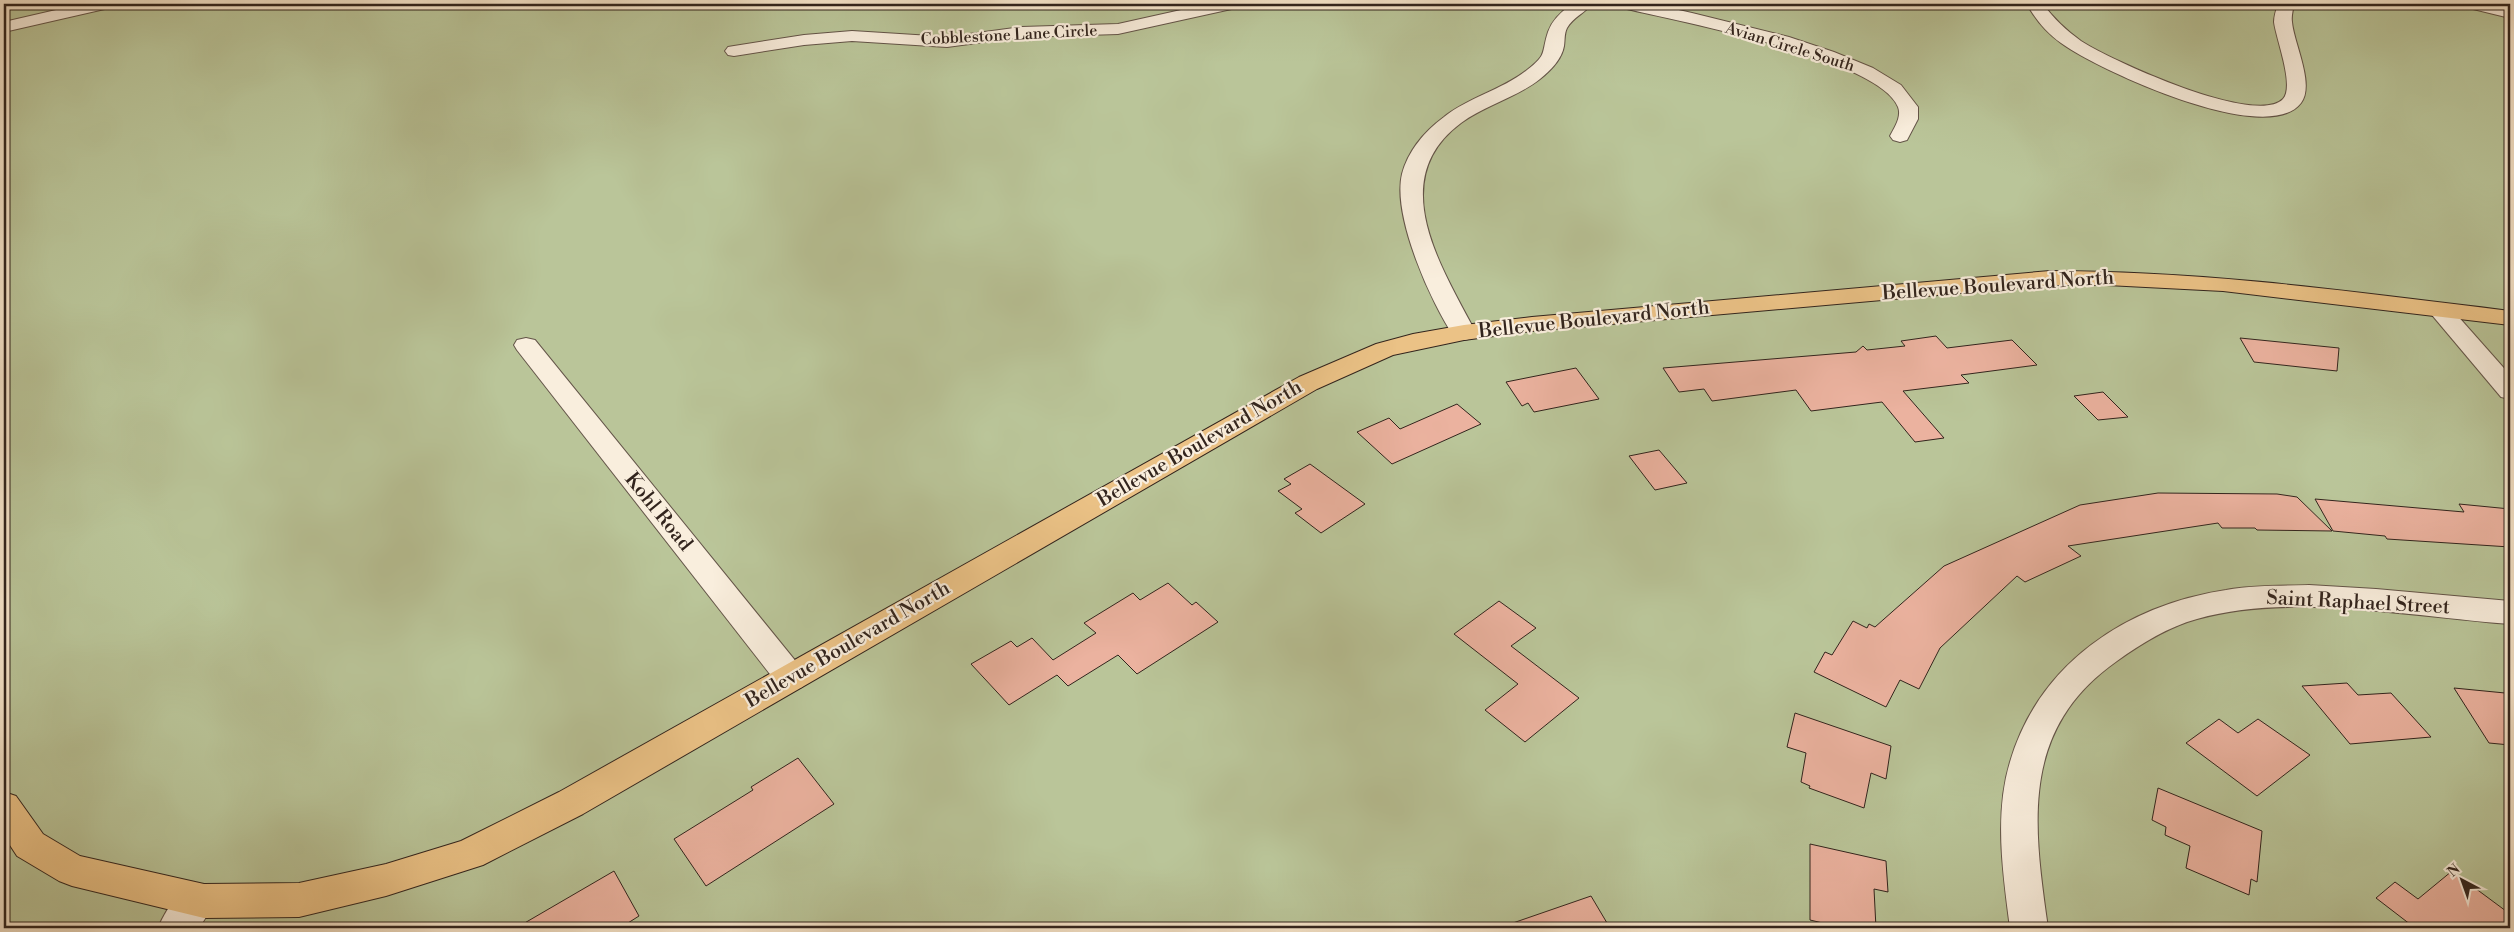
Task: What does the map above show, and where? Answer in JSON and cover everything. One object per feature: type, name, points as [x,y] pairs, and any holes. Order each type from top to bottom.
[{"type":"main road","name":"Bellevue Boulevard North","points":[[4,807],[30,845],[72,870],[187,914],[299,900],[386,880],[470,854],[571,803],[1308,383],[1348,362],[1397,346],[1464,333],[1534,324],[2050,278],[2113,277],[2220,285],[2510,318]]},
{"type":"street","points":[[4,27],[103,4]]},
{"type":"street","name":"Cobblestone Lane Circle","points":[[734,51],[804,40],[852,36],[947,42],[1030,31],[1118,28],[1201,8],[1230,4]]},
{"type":"street","points":[[1464,333],[1427,260],[1417,231],[1412,204],[1413,175],[1418,156],[1433,137],[1457,116],[1531,77],[1546,64],[1554,53],[1556,32],[1583,4]]},
{"type":"street","name":"Avian Circle South","points":[[1629,4],[1759,35],[1864,71],[1883,80],[1904,100],[1908,108],[1908,120],[1900,136]]},
{"type":"street","points":[[2035,4],[2060,33],[2130,75],[2224,106],[2268,112],[2284,108],[2293,102],[2296,91],[2292,61],[2283,22],[2286,4]]},
{"type":"street","points":[[2475,4],[2510,13]]},
{"type":"street","points":[[2440,310],[2510,391]]},
{"type":"street","name":"Kohl Road","points":[[526,345],[791,678]]},
{"type":"street","name":"Saint Raphael Street","points":[[2030,928],[2020,867],[2018,819],[2022,775],[2036,734],[2052,702],[2076,673],[2106,649],[2144,627],[2183,612],[2240,599],[2287,596],[2336,598],[2510,613]]},
{"type":"green space","points":[[4,4],[2510,4],[2510,928],[4,928]]},
{"type":"building","points":[[1936,336],[1947,348],[2012,340],[2037,365],[1961,375],[1969,383],[1903,391],[1944,438],[1915,442],[1882,402],[1811,411],[1796,390],[1712,401],[1704,389],[1679,392],[1663,368],[1856,352],[1863,346],[1867,350],[1905,346],[1901,341]]},
{"type":"building","points":[[2240,338],[2339,348],[2337,371],[2254,362]]},
{"type":"building","points":[[1576,368],[1599,399],[1534,412],[1528,403],[1522,406],[1506,382]]},
{"type":"building","points":[[2103,392],[2128,417],[2098,420],[2074,396]]},
{"type":"building","points":[[1457,404],[1481,424],[1392,464],[1357,432],[1389,418],[1400,429]]},
{"type":"building","points":[[1659,450],[1687,483],[1655,490],[1629,456]]},
{"type":"building","points":[[1310,464],[1365,504],[1321,533],[1295,513],[1302,509],[1278,491],[1291,484],[1284,479]]},
{"type":"building","points":[[2158,493],[2277,494],[2297,497],[2332,531],[2222,528],[2218,523],[2068,546],[2081,556],[2025,582],[2017,576],[1940,648],[1919,689],[1900,680],[1886,707],[1814,672],[1825,652],[1832,655],[1853,621],[1867,628],[1869,624],[1875,627],[1944,566],[2080,505]]},
{"type":"building","points":[[2315,499],[2464,512],[2459,504],[2510,509],[2510,547],[2387,539],[2385,536],[2333,531]]},
{"type":"building","points":[[1168,583],[1192,605],[1196,602],[1218,622],[1137,674],[1118,655],[1068,686],[1057,675],[1009,705],[971,664],[1011,641],[1017,647],[1032,638],[1053,660],[1096,633],[1084,623],[1133,593],[1140,600]]},
{"type":"building","points":[[1499,601],[1536,628],[1511,646],[1579,698],[1525,742],[1485,710],[1518,684],[1454,634]]},
{"type":"building","points":[[2347,683],[2358,695],[2391,693],[2431,737],[2350,744],[2302,686]]},
{"type":"building","points":[[2454,688],[2505,693],[2510,701],[2510,745],[2489,743]]},
{"type":"building","points":[[1795,713],[1891,746],[1886,779],[1871,773],[1864,808],[1809,788],[1810,786],[1801,782],[1806,753],[1787,747]]},
{"type":"building","points":[[2219,719],[2238,733],[2258,719],[2310,755],[2257,796],[2186,743]]},
{"type":"building","points":[[798,758],[834,804],[706,886],[674,839],[753,790],[751,787]]},
{"type":"building","points":[[2158,788],[2262,831],[2257,882],[2251,879],[2249,895],[2186,868],[2190,846],[2165,835],[2166,827],[2152,820]]},
{"type":"building","points":[[1810,844],[1886,861],[1888,892],[1874,889],[1876,928],[1844,928],[1810,920]]},
{"type":"building","points":[[614,871],[639,916],[620,928],[516,928]]},
{"type":"building","points":[[2452,871],[2510,914],[2510,928],[2415,928],[2376,898],[2395,882],[2418,899]]},
{"type":"building","points":[[1591,896],[1610,928],[1511,928],[1510,924]]}]
